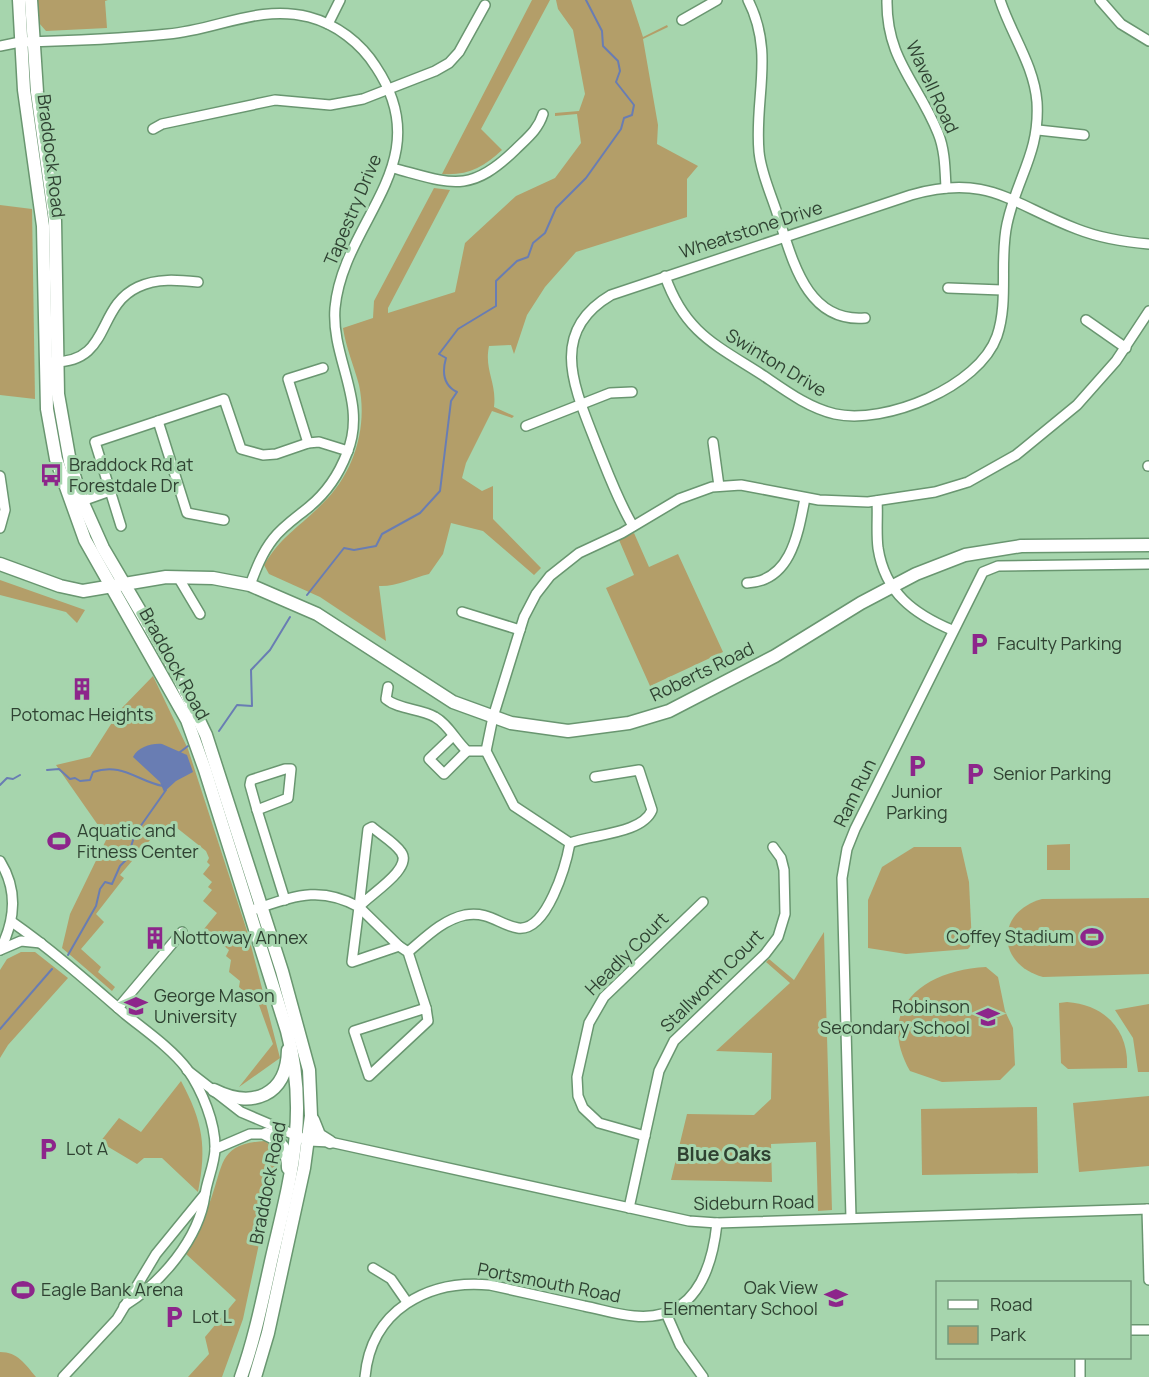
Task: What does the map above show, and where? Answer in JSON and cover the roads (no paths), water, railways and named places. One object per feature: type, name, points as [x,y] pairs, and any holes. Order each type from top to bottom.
[{"type":"main road","name":"Braddock Road","points":[[19,0],[55,221],[57,362],[64,435],[82,501],[103,548],[198,714],[217,763],[297,1072],[297,1136],[254,1336],[242,1377]]},
{"type":"main road","name":"Braddock Road","points":[[31,0],[26,42],[43,226],[46,410],[65,489],[85,540],[166,679],[187,720],[306,1053],[311,1116],[309,1142],[268,1333],[255,1377]]},
{"type":"main road","name":"Roberts Road","points":[[0,564],[72,589],[90,590],[178,577],[213,578],[250,585],[304,607],[433,691],[493,717],[529,728],[568,731],[611,727],[652,717],[683,704],[775,656],[893,586],[944,562],[993,548],[1149,545]]},
{"type":"main road","points":[[214,1090],[236,1098],[249,1099],[261,1097],[272,1091],[287,1068],[287,1031]]},
{"type":"main road","points":[[311,1116],[319,1135],[330,1142]]},
{"type":"main road","points":[[266,1134],[279,1142],[287,1153],[288,1182]]},
{"type":"street","points":[[328,24],[340,0]]},
{"type":"street","points":[[682,20],[717,0]]},
{"type":"street","points":[[748,0],[759,28],[763,53],[759,154],[800,279],[814,299],[831,312],[847,318],[865,318]]},
{"type":"street","name":"Wavell Road","points":[[887,0],[888,23],[897,56],[941,143],[946,188]]},
{"type":"street","name":"Swinton Drive","points":[[666,276],[678,308],[698,332],[803,401],[821,410],[845,416],[878,414],[937,394],[973,369],[987,355],[996,339],[1001,319],[1005,233],[1038,130],[1033,79],[1000,0]]},
{"type":"street","points":[[1100,0],[1121,24],[1149,41]]},
{"type":"street","points":[[153,129],[162,124],[267,101],[340,104],[388,89],[449,63],[462,48],[485,5]]},
{"type":"street","name":"Tapestry Drive","points":[[0,46],[26,42],[169,34],[266,13],[296,14],[328,24],[352,39],[364,51],[388,89],[397,129],[393,168],[344,272],[336,299],[337,340],[353,399],[353,432],[348,451],[327,489],[273,539],[260,560],[250,585]]},
{"type":"street","points":[[393,168],[448,182],[480,178],[496,168],[535,130],[543,114]]},
{"type":"street","points":[[1038,130],[1084,135]]},
{"type":"street","name":"Wheatstone Drive","points":[[633,526],[618,497],[581,404],[570,361],[574,338],[584,319],[596,305],[611,295],[911,195],[946,188],[987,190],[1015,199],[1092,234],[1149,244]]},
{"type":"street","points":[[44,362],[77,360],[93,348],[117,305],[138,287],[160,280],[198,282]]},
{"type":"street","points":[[948,288],[1002,290]]},
{"type":"street","points":[[595,777],[639,770],[652,810],[650,816],[639,826],[570,843],[513,806],[486,751],[493,717],[520,630],[532,601],[555,570],[579,553],[633,526],[679,499],[719,486],[760,486],[806,498],[841,502],[877,501],[951,488],[1007,460],[1039,438],[1077,405],[1126,348],[1149,311]]},
{"type":"street","points":[[1086,320],[1126,348]]},
{"type":"street","points":[[308,443],[288,379],[323,368]]},
{"type":"street","points":[[526,426],[618,391],[632,392]]},
{"type":"street","points":[[121,526],[95,442],[224,399],[241,449],[263,455],[276,454],[308,443],[319,442],[348,451]]},
{"type":"street","points":[[158,421],[187,513],[224,519]]},
{"type":"street","points":[[713,442],[719,486]]},
{"type":"street","points":[[0,476],[5,510],[0,528]]},
{"type":"street","points":[[82,501],[110,491]]},
{"type":"street","points":[[747,583],[766,580],[783,565],[794,544],[806,498]]},
{"type":"street","points":[[877,501],[878,547],[893,586],[909,607],[922,617],[952,630]]},
{"type":"street","name":"Ram Run","points":[[851,1218],[843,868],[855,829],[976,581],[990,568],[1149,564]]},
{"type":"street","points":[[178,577],[200,614]]},
{"type":"street","points":[[462,612],[520,630]]},
{"type":"street","points":[[388,687],[386,699],[392,704],[424,711],[437,718],[467,751]]},
{"type":"street","points":[[453,736],[429,759],[444,774],[467,751],[486,751]]},
{"type":"street","points":[[257,810],[285,801],[291,769],[251,780],[250,785],[257,810],[285,900]]},
{"type":"street","points":[[359,907],[365,898],[378,892],[402,866],[404,859],[402,852],[372,827],[368,829],[352,962],[399,946]]},
{"type":"street","points":[[408,952],[440,926],[457,917],[489,916],[517,928],[536,922],[562,877],[570,843]]},
{"type":"street","name":"Stallworth Court","points":[[629,1208],[660,1068],[670,1047],[765,954],[778,937],[785,914],[784,870],[781,858],[773,847]]},
{"type":"street","points":[[0,861],[12,891],[13,907],[12,921],[0,950]]},
{"type":"street","points":[[256,909],[318,893],[345,900],[359,907],[408,952],[426,1008],[428,1021],[369,1076],[354,1031],[426,1008]]},
{"type":"street","name":"Headly Court","points":[[645,1136],[599,1123],[583,1108],[578,1096],[577,1077],[589,1023],[604,997],[704,902]]},
{"type":"street","points":[[13,907],[25,931]]},
{"type":"street","name":"Sideburn Road","points":[[12,921],[43,944],[187,1070],[241,1112],[309,1142],[330,1142],[689,1221],[717,1223],[1148,1209]]},
{"type":"street","points":[[118,1008],[182,932]]},
{"type":"street","points":[[0,950],[21,941],[43,944]]},
{"type":"street","points":[[124,1306],[142,1295],[187,1242],[205,1204],[215,1149],[203,1101],[187,1070]]},
{"type":"street","points":[[215,1149],[250,1134],[297,1136]]},
{"type":"street","points":[[63,1377],[117,1319],[156,1254],[205,1194]]},
{"type":"street","points":[[1148,1209],[1149,1280]]},
{"type":"street","points":[[703,1377],[680,1345],[666,1313],[687,1300],[703,1281],[710,1266],[717,1223]]},
{"type":"street","points":[[373,1268],[391,1279],[407,1302]]},
{"type":"street","name":"Portsmouth Road","points":[[365,1377],[371,1348],[378,1334],[407,1302],[442,1286],[471,1283],[630,1316],[666,1313]]},
{"type":"street","points":[[1131,1330],[1149,1330]]},
{"type":"street","points":[[1080,1359],[1080,1377]]},
{"type":"water","points":[[162,744],[187,755],[193,772],[176,781],[164,792],[160,782],[133,757],[146,746]]},
{"type":"waterway","points":[[307,595],[344,548],[354,550],[376,546],[382,534],[420,513],[440,491],[451,401],[457,392],[446,382],[444,373],[446,358],[439,354],[458,329],[496,306],[496,281],[517,261],[528,257],[533,243],[545,233],[556,208],[586,178],[621,129],[624,118],[632,115],[634,105],[616,82],[620,71],[618,61],[603,46],[602,31],[586,0]]},
{"type":"waterway","points":[[219,731],[237,705],[252,706],[251,670],[270,650],[290,617]]},
{"type":"waterway","points":[[180,752],[188,746]]},
{"type":"waterway","points":[[47,770],[59,769],[70,779],[75,778],[80,781],[90,780],[93,772],[113,769],[163,786]]},
{"type":"waterway","points":[[0,785],[7,778],[13,779],[20,775]]},
{"type":"waterway","points":[[68,955],[96,906],[100,889],[105,882],[112,884],[120,866],[127,859],[135,834],[166,790]]},
{"type":"waterway","points":[[0,1029],[52,969]]},
{"type":"place","name":"Braddock Rd at Forestdale Dr","points":[[51,475]]},
{"type":"place","name":"Faculty Parking","points":[[979,644]]},
{"type":"place","name":"Potomac Heights","points":[[82,689]]},
{"type":"place","name":"Junior Parking","points":[[917,766]]},
{"type":"place","name":"Senior Parking","points":[[975,774]]},
{"type":"place","name":"Aquatic and Fitness Center","points":[[59,841]]},
{"type":"place","name":"Coffey Stadium","points":[[1092,937]]},
{"type":"place","name":"Nottoway Annex","points":[[155,938]]},
{"type":"place","name":"George Mason University","points":[[136,1006]]},
{"type":"place","name":"Robinson Secondary School","points":[[988,1017]]},
{"type":"place","name":"Lot A","points":[[48,1149]]},
{"type":"place","name":"Eagle Bank Arena","points":[[23,1290]]},
{"type":"place","name":"Oak View Elementary School","points":[[836,1298]]},
{"type":"place","name":"Lot L","points":[[174,1317]]},
{"type":"district","name":"Blue Oaks","points":[[724,1154]]}]
